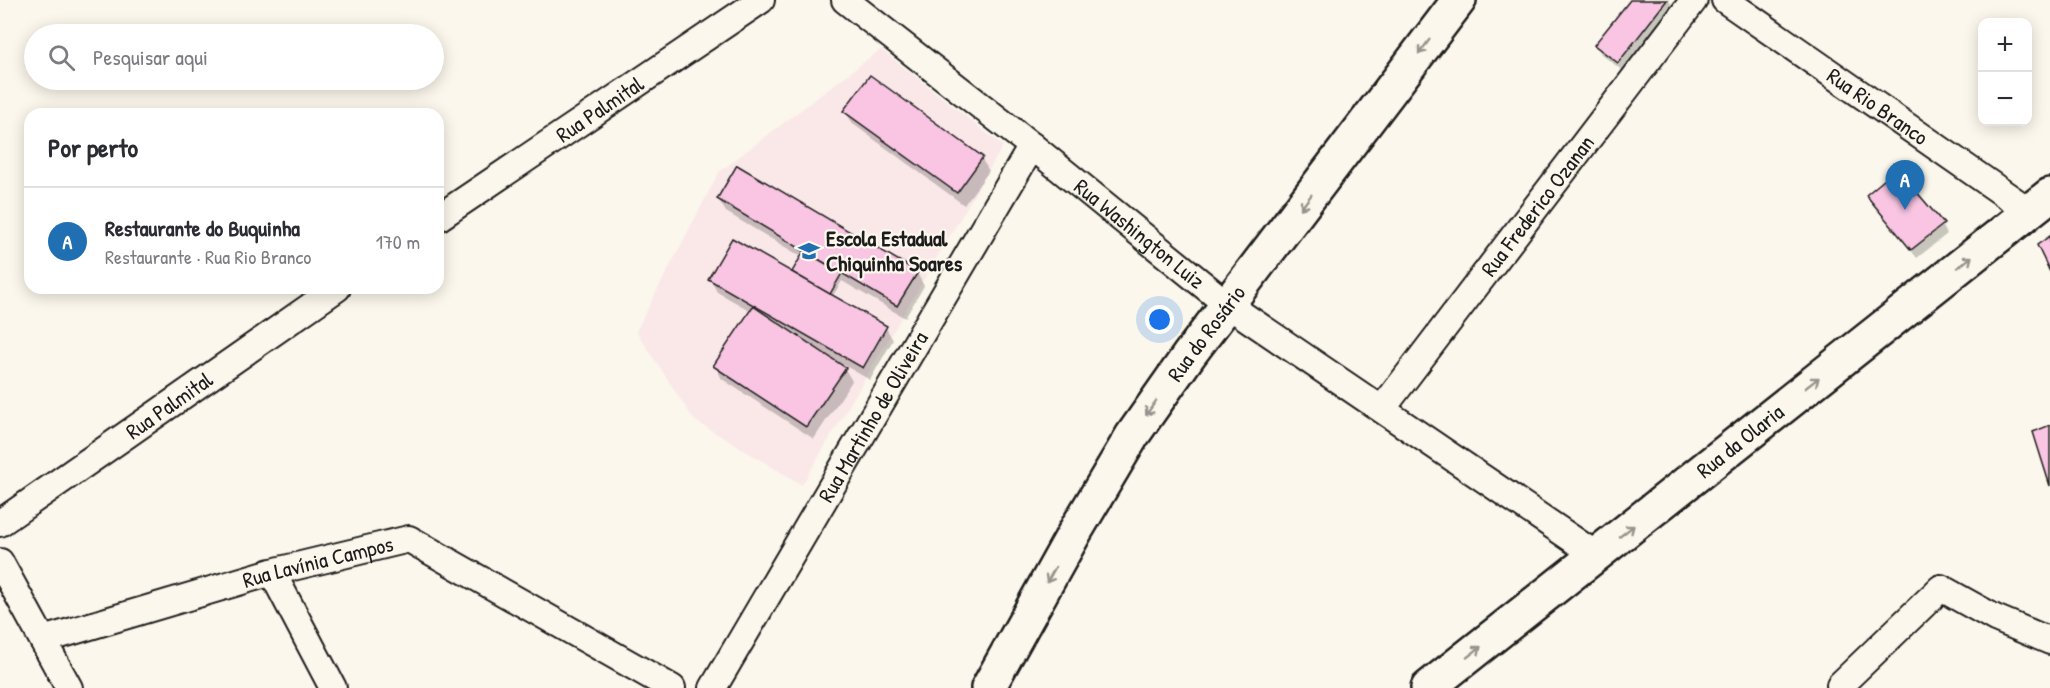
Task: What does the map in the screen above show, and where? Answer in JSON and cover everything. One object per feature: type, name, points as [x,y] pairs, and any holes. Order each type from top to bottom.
[{"type":"main road","name":"Rua do Rosário","points":[[987,688],[1132,436],[1228,304],[1460,0]]},
{"type":"main road","name":"Rua da Olaria","points":[[1428,688],[2040,203]]},
{"type":"street","name":"Rua Palmital","points":[[444,214],[761,0]]},
{"type":"street","name":"Rua Washington Luiz","points":[[844,0],[1032,146],[1228,304],[1596,555]]},
{"type":"street","name":"Rua Frederico Ozanan","points":[[1382,409],[1694,0]]},
{"type":"street","name":"Rua Rio Branco","points":[[1725,0],[2040,203]]},
{"type":"street","name":"Rua Martinho de Oliveira","points":[[713,688],[1032,146]]},
{"type":"street","name":"Rua Palmital","points":[[0,523],[328,294]]},
{"type":"street","name":"Rua Lavínia Campos","points":[[43,640],[272,572],[408,540],[672,688]]},
{"type":"street","points":[[0,562],[69,688]]},
{"type":"street","points":[[272,572],[333,688]]},
{"type":"street","points":[[1840,685],[1941,588],[1995,618],[2050,641]]},
{"type":"shaded area","name":"Escola Estadual Chiquinha Soares","points":[[881,49],[1003,146],[802,485],[694,420],[636,331],[719,172]]},
{"type":"building","points":[[1630,0],[1667,0],[1618,63],[1594,45]]},
{"type":"building","points":[[870,75],[983,157],[957,193],[843,111]]},
{"type":"building","name":"Escola Estadual Chiquinha Soares","points":[[737,165],[918,272],[897,306],[717,199]]},
{"type":"building","points":[[1897,169],[1944,224],[1911,250],[1866,195]]},
{"type":"building","points":[[2050,236],[2050,272],[2037,245]]},
{"type":"building","points":[[732,238],[887,326],[863,368],[708,279]]},
{"type":"building","points":[[804,251],[842,273],[830,294],[792,272]]},
{"type":"building","name":"Escola Estadual Chiquinha Soares","points":[[753,306],[846,368],[806,427],[713,366]]},
{"type":"building","points":[[2050,425],[2050,486],[2033,432]]},
{"type":"place","name":"Restaurante do Buquinha","points":[[1905,210]]},
{"type":"place","name":"Escola Estadual Chiquinha Soares","points":[[809,251]]}]
